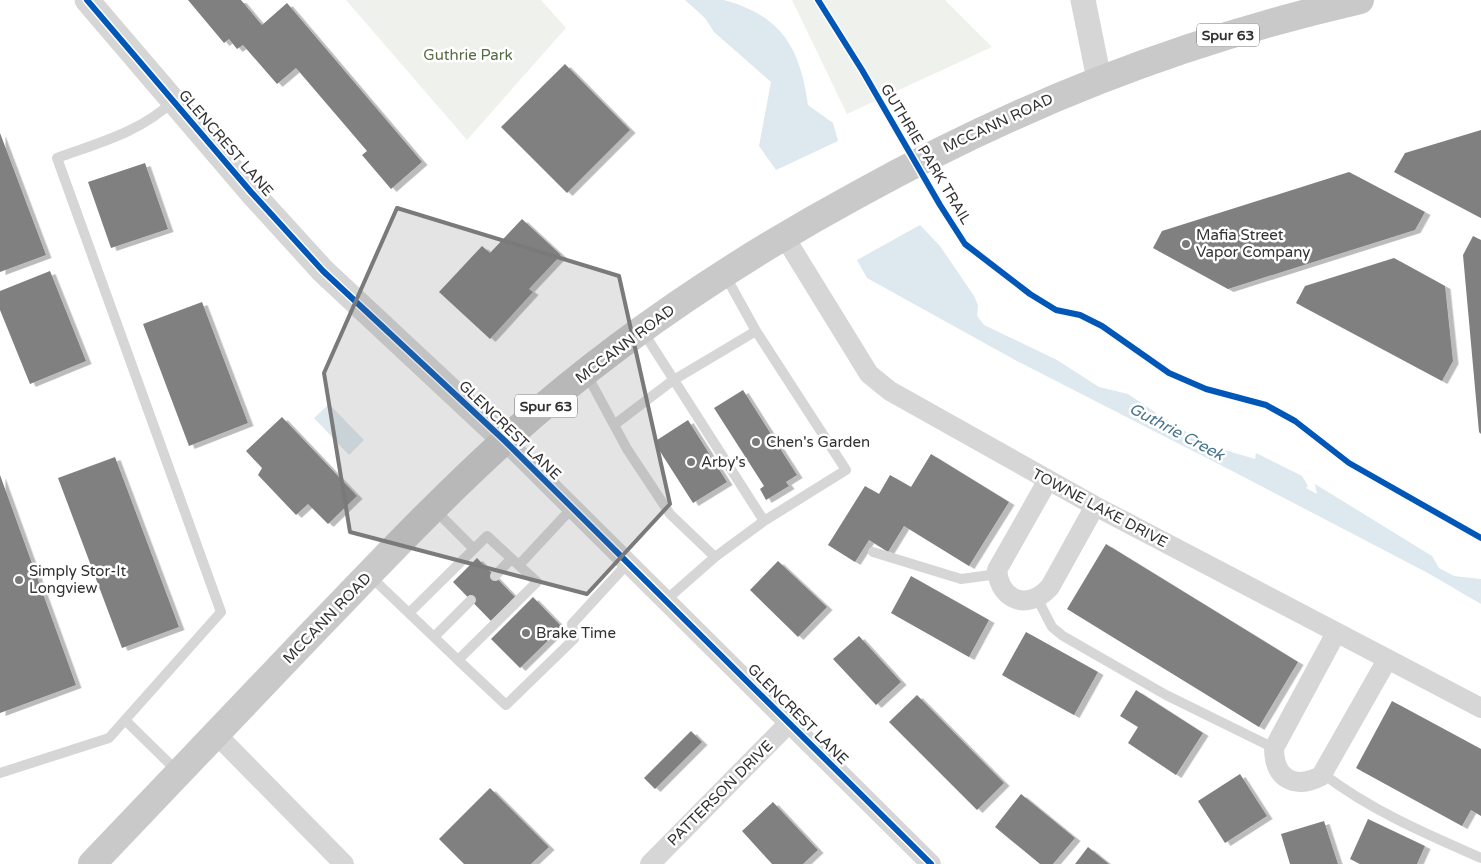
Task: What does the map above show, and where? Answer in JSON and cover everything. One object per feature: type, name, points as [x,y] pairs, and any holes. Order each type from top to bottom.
[{"type":"main road","name":"Spur 63","points":[[1099,79],[1230,34],[1360,0]]},
{"type":"main road","name":"MCCANN ROAD","points":[[92,864],[369,574],[434,509],[504,441],[586,372],[724,273],[784,236],[917,161],[1032,107],[1099,79]]},
{"type":"street","name":"GLENCREST LANE","points":[[87,0],[264,206],[324,272],[504,441],[931,864]]},
{"type":"street","points":[[1084,0],[1099,79]]},
{"type":"street","name":"TOWNE LAKE DRIVE","points":[[784,236],[869,374],[890,391],[1095,506],[1336,634],[1481,708]]},
{"type":"street","points":[[1048,480],[1002,559],[998,574],[1004,591],[1022,602],[1037,598],[1050,587],[1095,506]]},
{"type":"street","points":[[1336,634],[1274,748],[1274,759],[1279,770],[1288,779],[1300,784],[1312,780],[1322,773],[1387,660]]},
{"type":"street","name":"PATTERSON DRIVE","points":[[650,864],[789,723]]},
{"type":"street","points":[[216,734],[344,864]]},
{"type":"lane","points":[[0,773],[109,738],[126,722],[221,612],[57,158],[143,125],[161,113],[174,101]]},
{"type":"lane","points":[[666,600],[714,557],[764,521],[846,470],[756,331],[724,273]]},
{"type":"lane","points":[[642,330],[672,381],[764,521]]},
{"type":"lane","points":[[614,424],[672,381],[756,331]]},
{"type":"lane","points":[[586,372],[627,449],[670,514],[714,557]]},
{"type":"lane","points":[[494,576],[515,562],[572,508]]},
{"type":"lane","points":[[434,509],[474,549]]},
{"type":"lane","points":[[410,612],[487,536],[537,582],[458,660]]},
{"type":"lane","points":[[873,552],[962,579],[998,574]]},
{"type":"lane","points":[[369,574],[506,705],[574,639],[572,624],[628,563]]},
{"type":"lane","points":[[1037,598],[1052,627],[1063,636],[1166,695],[1274,748]]},
{"type":"lane","points":[[434,637],[471,600]]},
{"type":"lane","points":[[126,722],[179,773]]},
{"type":"lane","points":[[1322,773],[1345,790],[1428,835],[1481,858]]},
{"type":"highlighted area","points":[[397,208],[619,276],[670,504],[587,594],[350,532],[324,373]]},
{"type":"green space","name":"Guthrie Park","points":[[346,0],[541,0],[566,28],[467,140]]},
{"type":"green space","points":[[792,0],[945,0],[992,47],[847,114]]},
{"type":"water","points":[[685,0],[724,0],[760,15],[774,25],[785,37],[800,67],[808,105],[833,123],[838,141],[776,170],[759,146],[771,82],[714,32],[705,18]]},
{"type":"water","name":"Guthrie Creek","points":[[920,225],[940,246],[974,296],[978,305],[977,316],[984,325],[1057,360],[1099,387],[1128,394],[1174,425],[1211,446],[1255,459],[1256,453],[1302,476],[1308,486],[1306,488],[1317,494],[1315,484],[1432,556],[1439,568],[1454,576],[1481,579],[1481,604],[1426,572],[1015,360],[867,278],[857,260]]},
{"type":"water","points":[[329,404],[364,440],[349,455],[314,418]]},
{"type":"building","points":[[188,0],[241,0],[262,25],[287,3],[422,162],[391,189],[362,155],[367,151],[296,68],[277,84],[243,45],[237,49],[229,39],[224,43]]},
{"type":"building","points":[[565,64],[630,130],[567,193],[501,127]]},
{"type":"building","points":[[1481,130],[1481,218],[1394,172],[1405,153]]},
{"type":"building","points":[[0,133],[46,255],[0,272]]},
{"type":"building","points":[[145,163],[168,229],[111,248],[88,182]]},
{"type":"building","points":[[1349,172],[1425,212],[1415,230],[1228,289],[1153,248],[1162,231]]},
{"type":"building","points":[[522,219],[561,255],[529,289],[533,292],[490,339],[439,292],[482,246],[490,253]]},
{"type":"building","points":[[1473,236],[1481,240],[1481,434],[1479,432],[1463,255]]},
{"type":"building","points":[[1394,258],[1445,286],[1453,361],[1442,381],[1296,303],[1305,286]]},
{"type":"building","points":[[50,271],[86,361],[30,384],[0,310],[0,291]]},
{"type":"building","points":[[202,302],[248,423],[189,446],[143,324]]},
{"type":"building","name":"Chen's Garden","points":[[743,390],[797,475],[786,482],[789,486],[766,500],[760,489],[764,486],[714,408]]},
{"type":"building","points":[[282,417],[357,496],[328,524],[308,504],[296,515],[258,475],[262,468],[246,451]]},
{"type":"building","name":"Arby's","points":[[688,420],[727,482],[693,503],[654,442]]},
{"type":"building","points":[[931,454],[1009,502],[969,566],[904,526],[888,552],[869,540],[855,562],[828,545],[865,486],[879,494],[890,475],[911,487]]},
{"type":"building","points":[[115,457],[179,627],[122,648],[58,478]]},
{"type":"building","name":"Simply Stor-It Longview","points":[[0,475],[76,685],[0,713]]},
{"type":"building","points":[[1106,544],[1298,662],[1259,727],[1067,609]]},
{"type":"building","points":[[477,558],[515,597],[491,621],[453,582]]},
{"type":"building","points":[[778,561],[827,607],[798,637],[750,590]]},
{"type":"building","points":[[911,576],[989,620],[969,657],[891,613]]},
{"type":"building","name":"Brake Time","points":[[533,597],[562,627],[520,668],[491,639]]},
{"type":"building","points":[[1026,632],[1098,672],[1074,715],[1002,675]]},
{"type":"building","points":[[859,636],[901,682],[876,705],[833,659]]},
{"type":"building","points":[[1136,690],[1203,733],[1176,775],[1128,743],[1138,727],[1120,716]]},
{"type":"building","points":[[917,695],[1004,783],[977,810],[889,722]]},
{"type":"building","points":[[1392,701],[1481,749],[1481,816],[1471,810],[1462,826],[1356,768]]},
{"type":"building","points":[[691,731],[702,742],[655,789],[644,778]]},
{"type":"building","points":[[1240,774],[1267,816],[1225,843],[1198,801]]},
{"type":"building","points":[[490,788],[549,847],[531,864],[464,864],[439,839]]},
{"type":"building","points":[[1021,794],[1075,838],[1053,864],[1040,864],[995,827]]},
{"type":"building","points":[[773,802],[818,850],[803,864],[772,864],[742,831]]},
{"type":"building","points":[[1368,819],[1425,846],[1417,864],[1360,864],[1350,859]]},
{"type":"building","points":[[1324,821],[1338,864],[1290,864],[1281,834]]},
{"type":"building","points":[[1088,847],[1109,864],[1075,864]]},
{"type":"cycle path","points":[[87,0],[251,192],[323,271],[505,441],[931,864]]},
{"type":"cycle path","name":"GUTHRIE PARK TRAIL","points":[[818,0],[862,70],[940,205],[965,244],[1030,294],[1056,310],[1080,315],[1102,326],[1169,373],[1206,389],[1266,405],[1295,421],[1349,463],[1481,538]]},
{"type":"place","name":"Mafia Street Vapor Company","points":[[1186,244]]},
{"type":"place","name":"Chen's Garden","points":[[756,442]]},
{"type":"place","name":"Arby's","points":[[691,462]]},
{"type":"place","name":"Simply Stor-It Longview","points":[[19,580]]},
{"type":"place","name":"Brake Time","points":[[526,633]]}]
